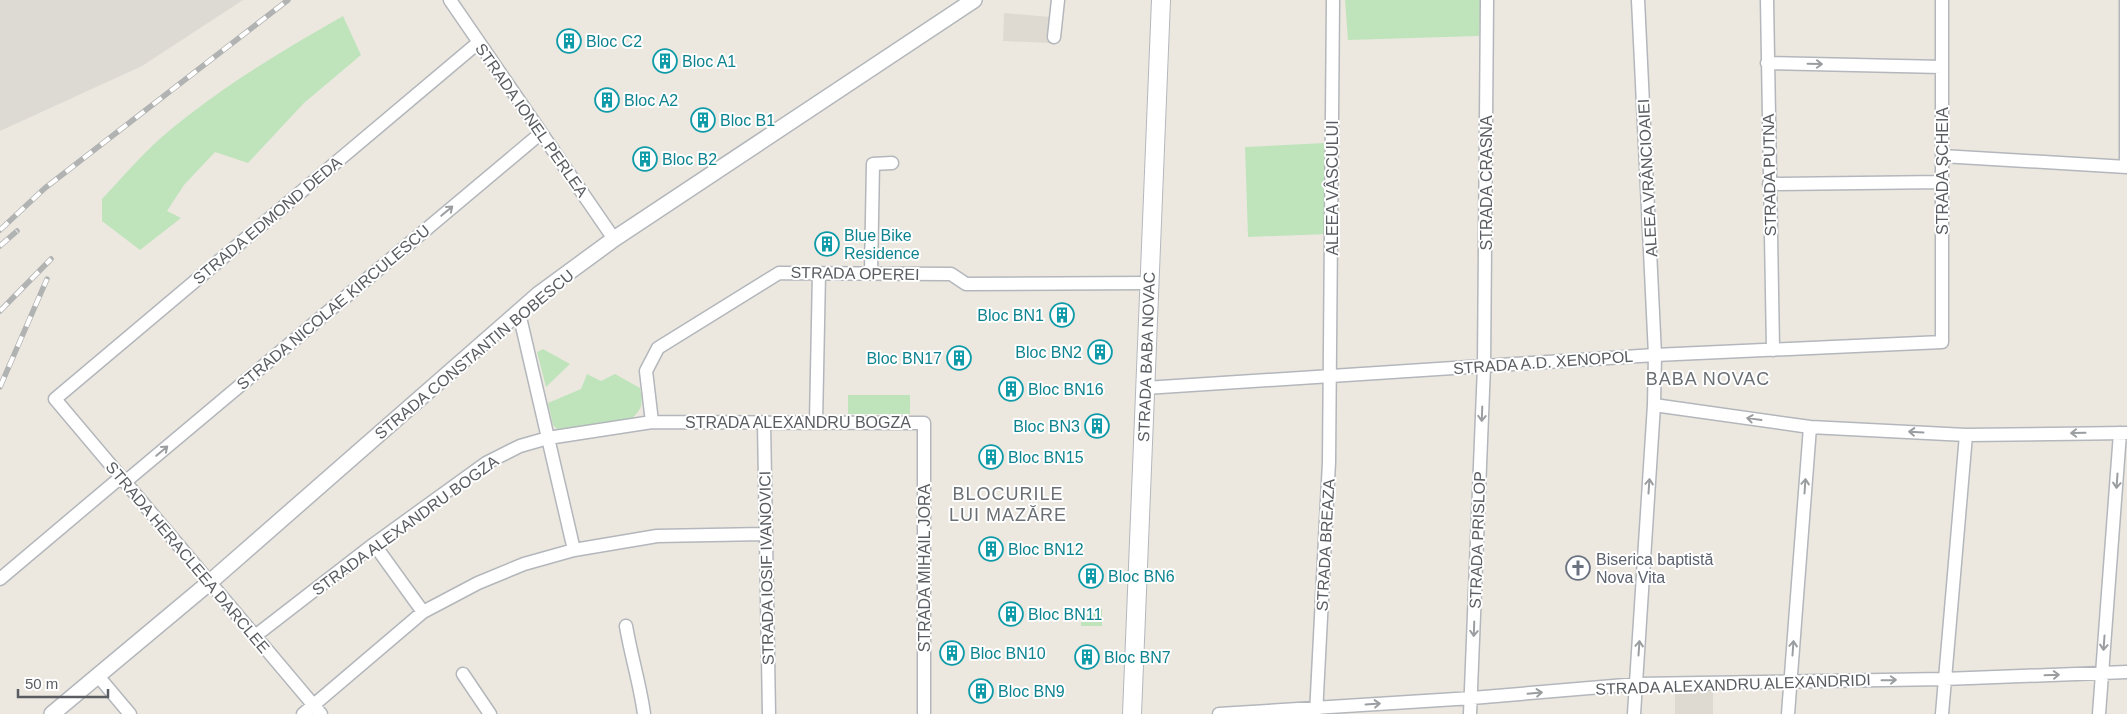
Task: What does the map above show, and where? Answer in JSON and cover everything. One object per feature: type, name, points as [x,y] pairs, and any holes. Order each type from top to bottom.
[{"type":"main road","name":"STRADA BABA NOVAC","points":[[1132,714],[1160,0]]},
{"type":"street","name":"STRADA IONEL PERLEA","points":[[450,0],[614,239]]},
{"type":"street","name":"STRADA CONSTANTIN BOBESCU","points":[[52,714],[210,582],[547,288],[614,239],[974,0]]},
{"type":"street","points":[[1054,37],[1058,0]]},
{"type":"street","name":"ALEEA VÂSCULUI","points":[[1330,376],[1333,0]]},
{"type":"street","name":"STRADA CRASNA","points":[[1484,366],[1487,0]]},
{"type":"street","name":"ALEEA VRÂNCIOAIEI","points":[[1634,714],[1654,405],[1655,355],[1638,0]]},
{"type":"street","name":"STRADA PUTNA","points":[[1767,0],[1773,350]]},
{"type":"street","name":"STRADA ȘCHEIA","points":[[1942,0],[1942,342]]},
{"type":"street","points":[[1942,156],[2126,167],[2126,0]]},
{"type":"street","name":"STRADA EDMOND DEDA","points":[[55,399],[478,42]]},
{"type":"street","points":[[1767,63],[1942,67]]},
{"type":"street","name":"STRADA NICOLAE KIRCULESCU","points":[[0,579],[123,480],[541,132]]},
{"type":"street","points":[[870,273],[873,164],[892,163]]},
{"type":"street","points":[[1769,184],[1942,182]]},
{"type":"street","name":"STRADA OPEREI","points":[[652,422],[646,371],[658,348],[779,272],[951,274],[966,284],[1149,283]]},
{"type":"street","points":[[816,422],[819,273]]},
{"type":"street","points":[[518,313],[574,550]]},
{"type":"street","name":"STRADA A.D. XENOPOL","points":[[1145,388],[1655,355],[1942,342]]},
{"type":"street","name":"STRADA PRISLOP","points":[[1470,714],[1484,366]]},
{"type":"street","name":"STRADA BREAZA","points":[[1316,711],[1330,462],[1330,376]]},
{"type":"street","name":"STRADA HERACLEEA DARCLEE","points":[[55,399],[317,709]]},
{"type":"street","points":[[1654,405],[1810,427],[1966,435],[2124,433],[2099,714]]},
{"type":"street","name":"STRADA ALEXANDRU BOGZA","points":[[255,636],[374,544],[486,463],[520,446],[548,438],[652,422],[924,423]]},
{"type":"street","name":"STRADA IOSIF IVANOVICI","points":[[764,422],[769,714]]},
{"type":"street","name":"STRADA MIHAIL JORA","points":[[924,423],[924,714]]},
{"type":"street","points":[[1788,714],[1810,427]]},
{"type":"street","points":[[1942,714],[1966,435]]},
{"type":"street","points":[[302,714],[317,709],[423,612],[478,583],[524,564],[574,550],[668,535],[766,534]]},
{"type":"street","points":[[374,544],[423,612]]},
{"type":"street","points":[[626,626],[632,662],[640,680],[644,714]]},
{"type":"street","name":"STRADA ALEXANDRU ALEXANDRIDI","points":[[1219,714],[1316,711],[1636,684],[1944,679],[2127,672]]},
{"type":"street","points":[[464,674],[490,714]]},
{"type":"street","points":[[98,676],[130,714]]},
{"type":"shaded area","points":[[0,0],[243,0],[142,66],[0,131]]},
{"type":"shaded area","points":[[1004,13],[1051,17],[1049,43],[1003,41]]},
{"type":"shaded area","points":[[1713,689],[1713,714],[1675,714],[1675,690]]},
{"type":"green space","points":[[1345,0],[1481,0],[1479,36],[1348,40]]},
{"type":"green space","points":[[343,16],[361,55],[304,103],[248,163],[215,152],[184,185],[167,211],[181,218],[140,250],[102,221],[102,199],[163,136],[205,102],[250,72]]},
{"type":"green space","points":[[1324,143],[1328,234],[1248,237],[1245,147]]},
{"type":"green space","points":[[543,349],[570,364],[546,387],[537,352]]},
{"type":"green space","points":[[587,374],[601,381],[615,374],[640,388],[642,402],[638,412],[631,419],[558,430],[553,425],[548,403],[581,389]]},
{"type":"green space","points":[[848,395],[910,395],[910,414],[848,414]]},
{"type":"green space","points":[[1081,609],[1102,609],[1102,626],[1081,626]]},
{"type":"railway","points":[[0,230],[45,188],[288,0]]},
{"type":"railway","points":[[0,246],[17,231]]},
{"type":"railway","points":[[0,311],[51,259]]},
{"type":"railway","points":[[0,387],[47,279]]},
{"type":"place","name":"Bloc C2","points":[[569,41]]},
{"type":"place","name":"Bloc A1","points":[[665,61]]},
{"type":"place","name":"Bloc A2","points":[[607,100]]},
{"type":"place","name":"Bloc B1","points":[[703,120]]},
{"type":"place","name":"Bloc B2","points":[[645,159]]},
{"type":"place","name":"Blue Bike Residence","points":[[827,244]]},
{"type":"place","name":"Bloc BN1","points":[[1062,315]]},
{"type":"place","name":"Bloc BN2","points":[[1100,352]]},
{"type":"place","name":"Bloc BN17","points":[[959,358]]},
{"type":"place","name":"Bloc BN16","points":[[1011,389]]},
{"type":"place","name":"Bloc BN3","points":[[1097,426]]},
{"type":"place","name":"Bloc BN15","points":[[991,457]]},
{"type":"place","name":"Bloc BN12","points":[[991,549]]},
{"type":"place","name":"Biserica baptistă Nova Vita","points":[[1578,568]]},
{"type":"place","name":"Bloc BN6","points":[[1091,576]]},
{"type":"place","name":"Bloc BN11","points":[[1011,614]]},
{"type":"place","name":"Bloc BN10","points":[[952,653]]},
{"type":"place","name":"Bloc BN7","points":[[1087,657]]},
{"type":"place","name":"Bloc BN9","points":[[981,691]]},
{"type":"district","name":"BABA NOVAC","points":[[1708,379]]},
{"type":"district","name":"BLOCURILE LUI MAZĂRE","points":[[1008,504]]}]
